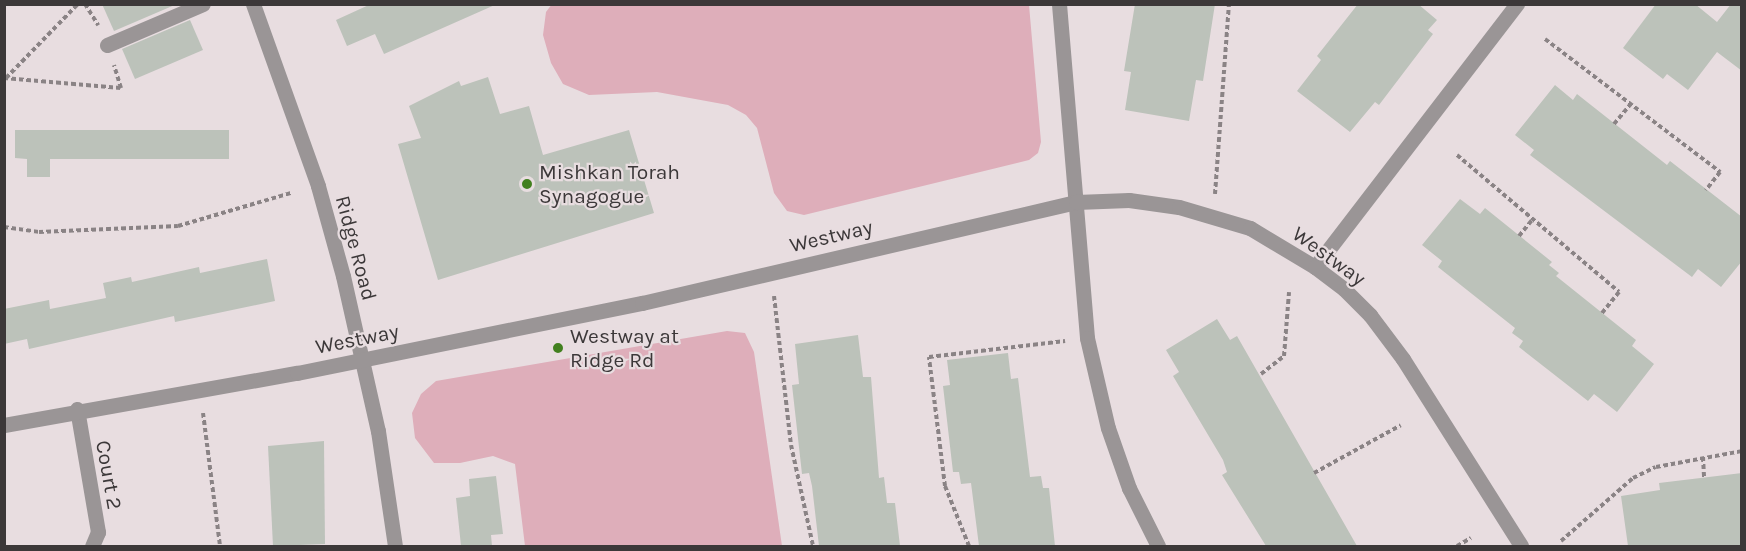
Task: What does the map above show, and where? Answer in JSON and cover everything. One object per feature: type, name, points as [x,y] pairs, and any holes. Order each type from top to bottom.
[{"type":"street","points":[[107,45],[203,4]]},
{"type":"street","name":"Ridge Road","points":[[253,4],[318,186],[362,360],[395,546]]},
{"type":"street","points":[[1059,4],[1087,338],[1112,438],[1129,488],[1158,546]]},
{"type":"street","points":[[1315,267],[1517,4]]},
{"type":"street","name":"Westway","points":[[4,425],[77,409],[362,360],[642,303],[1076,202],[1129,200],[1214,215],[1250,228],[1315,267],[1370,315],[1403,359],[1521,546]]},
{"type":"street","name":"Court 2","points":[[77,409],[98,532],[92,546]]},
{"type":"path","points":[[5,78],[78,4]]},
{"type":"path","points":[[5,78],[121,88],[107,45],[85,4]]},
{"type":"path","points":[[1214,215],[1229,4]]},
{"type":"path","points":[[1545,39],[1720,172],[1706,190]]},
{"type":"path","points":[[1614,124],[1631,104]]},
{"type":"path","points":[[1457,154],[1619,292],[1602,313]]},
{"type":"path","points":[[4,227],[39,232],[178,226],[291,193]]},
{"type":"path","points":[[1519,236],[1533,219]]},
{"type":"path","points":[[771,272],[790,445],[813,546]]},
{"type":"path","points":[[1261,374],[1284,356],[1289,292]]},
{"type":"path","points":[[969,546],[945,486],[929,357],[1087,338]]},
{"type":"path","points":[[199,389],[220,546]]},
{"type":"path","points":[[1314,474],[1401,425]]},
{"type":"path","points":[[1561,541],[1633,478],[1656,467],[1742,451]]},
{"type":"path","points":[[1703,457],[1704,478]]},
{"type":"path","points":[[1457,546],[1471,538]]},
{"type":"shaded area","points":[[552,4],[1029,5],[1041,142],[1038,153],[1029,160],[804,215],[787,211],[774,193],[757,128],[746,115],[728,105],[657,92],[589,95],[563,84],[551,63],[543,35],[546,12]]},
{"type":"shaded area","points":[[727,331],[745,333],[754,352],[782,546],[525,546],[515,464],[493,456],[460,463],[434,463],[415,438],[412,413],[421,394],[436,381]]},
{"type":"building","points":[[102,4],[177,4],[114,31]]},
{"type":"building","points":[[371,4],[497,4],[384,54],[375,34],[347,46],[336,20]]},
{"type":"building","points":[[1135,4],[1215,4],[1203,81],[1196,80],[1189,121],[1125,110],[1131,72],[1124,71]]},
{"type":"building","points":[[1358,4],[1418,4],[1437,20],[1428,30],[1433,34],[1379,105],[1375,102],[1350,132],[1297,91],[1321,60],[1317,56]]},
{"type":"building","points":[[1656,4],[1695,4],[1717,22],[1731,4],[1742,4],[1742,71],[1717,52],[1688,90],[1667,74],[1663,79],[1623,48]]},
{"type":"building","points":[[190,20],[203,50],[135,79],[122,49]]},
{"type":"building","name":"Mishkan Torah Synagogue","points":[[488,77],[500,114],[529,106],[543,155],[629,130],[654,213],[438,280],[398,144],[421,138],[409,106],[459,81],[461,86]]},
{"type":"building","points":[[1555,85],[1573,100],[1577,94],[1667,165],[1670,161],[1742,217],[1742,261],[1721,287],[1698,269],[1692,277],[1530,155],[1534,150],[1515,135]]},
{"type":"building","points":[[15,130],[229,130],[229,159],[50,159],[50,177],[27,177],[27,159],[15,158]]},
{"type":"building","points":[[1460,199],[1480,214],[1485,208],[1552,262],[1549,265],[1559,273],[1556,276],[1636,340],[1632,346],[1654,364],[1617,412],[1594,394],[1588,401],[1519,347],[1523,341],[1512,333],[1515,328],[1438,267],[1442,261],[1422,245]]},
{"type":"building","points":[[267,259],[275,301],[175,322],[174,316],[29,349],[27,339],[4,344],[4,309],[49,300],[50,309],[106,298],[103,283],[131,277],[132,282],[199,267],[200,273]]},
{"type":"building","points":[[1217,319],[1230,340],[1237,336],[1357,546],[1266,546],[1222,475],[1227,472],[1223,460],[1173,376],[1179,372],[1166,350]]},
{"type":"building","points":[[858,335],[863,377],[871,377],[879,478],[884,477],[887,503],[895,503],[900,546],[819,546],[809,473],[802,474],[792,385],[799,384],[795,344]]},
{"type":"building","points":[[1008,353],[1011,379],[1018,378],[1030,477],[1041,476],[1043,488],[1049,488],[1055,546],[979,546],[971,483],[961,484],[959,472],[953,472],[943,386],[950,385],[947,360]]},
{"type":"building","points":[[324,441],[325,544],[273,546],[268,446]]},
{"type":"building","points":[[1742,473],[1742,546],[1628,546],[1621,496],[1660,490],[1659,483]]},
{"type":"building","points":[[496,476],[503,534],[491,535],[492,546],[461,546],[456,498],[470,496],[469,479]]},
{"type":"place","name":"Mishkan Torah Synagogue","points":[[527,184]]},
{"type":"place","name":"Westway at Ridge Rd","points":[[558,348]]}]
